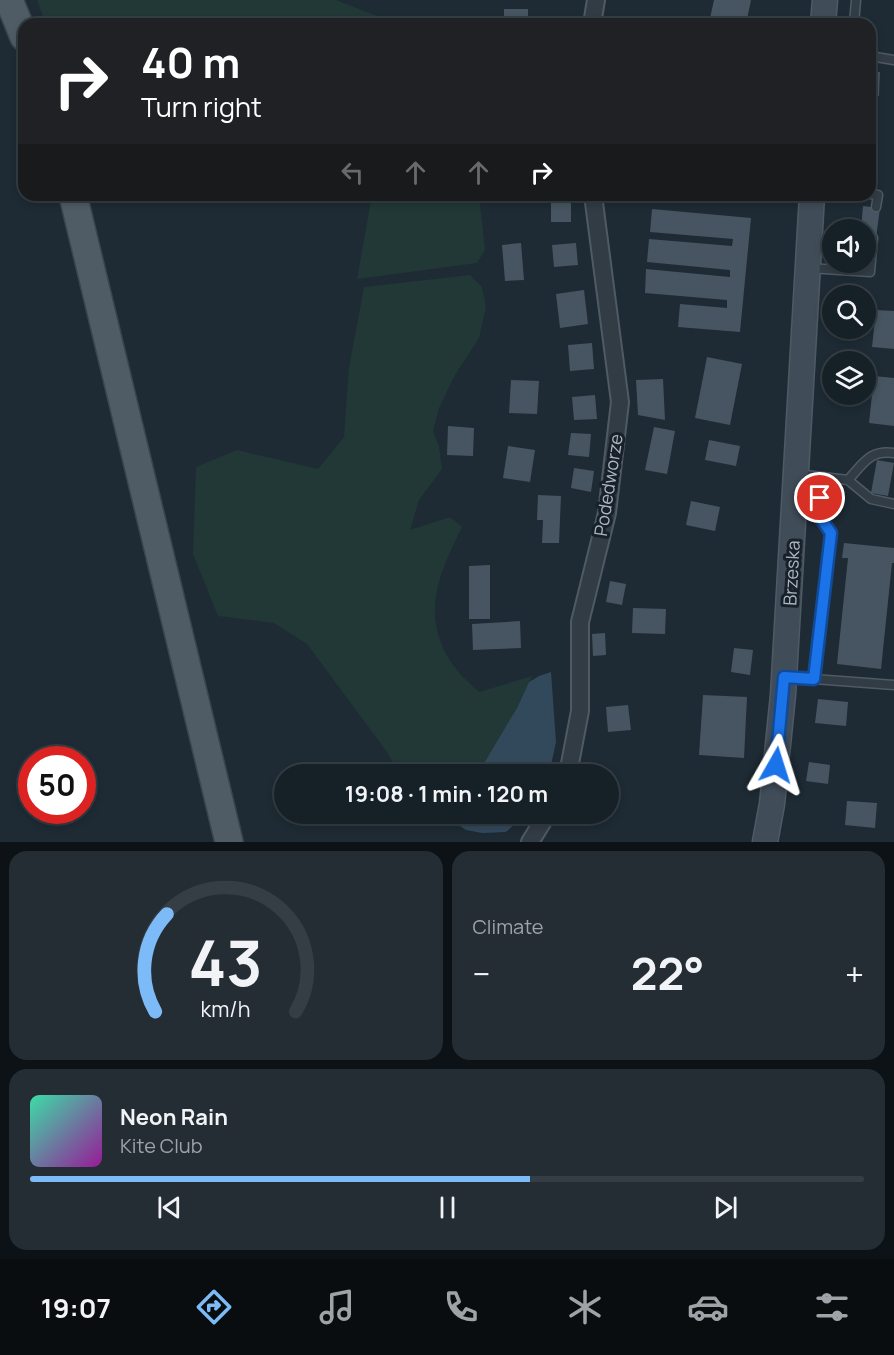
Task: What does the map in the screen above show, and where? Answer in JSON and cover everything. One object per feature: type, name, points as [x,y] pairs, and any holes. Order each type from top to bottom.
[{"type":"main road","points":[[9,0],[18,22]]},
{"type":"main road","points":[[824,18],[825,0]]},
{"type":"main road","points":[[74,201],[229,842]]},
{"type":"main road","name":"Brzeska","points":[[765,842],[779,746],[784,677],[808,476],[808,268],[813,201]]},
{"type":"street","points":[[593,18],[596,0]]},
{"type":"street","name":"Podedworze","points":[[570,764],[580,711],[580,622],[607,513],[620,402],[594,201]]},
{"type":"street","points":[[530,842],[541,824]]},
{"type":"lane","points":[[854,18],[856,0]]},
{"type":"lane","points":[[876,57],[894,60]]},
{"type":"lane","points":[[876,195],[878,195],[876,207]]},
{"type":"lane","points":[[808,268],[822,269]]},
{"type":"lane","points":[[848,480],[873,454],[882,451],[894,453]]},
{"type":"lane","points":[[814,679],[831,533],[822,520],[808,476],[848,480],[871,499],[894,504]]},
{"type":"lane","points":[[784,677],[894,685]]},
{"type":"green space","points":[[37,0],[336,0],[382,18],[44,18]]},
{"type":"green space","points":[[371,201],[480,201],[485,250],[477,263],[357,279]]},
{"type":"green space","points":[[470,275],[482,287],[486,307],[479,338],[455,375],[439,408],[433,431],[439,447],[442,469],[419,500],[410,530],[450,517],[462,527],[439,581],[435,616],[445,651],[456,669],[479,692],[532,676],[499,740],[482,764],[394,764],[307,644],[274,623],[218,616],[193,554],[196,467],[237,450],[318,469],[344,437],[349,367],[364,287]]},
{"type":"water","points":[[551,672],[556,742],[551,764],[483,764],[517,708],[529,682]]},
{"type":"water","points":[[457,824],[515,824],[506,832],[482,833],[466,830]]},
{"type":"building","points":[[714,0],[751,0],[747,18],[710,18]]},
{"type":"building","points":[[504,9],[528,9],[528,18],[504,18]]},
{"type":"building","points":[[876,72],[880,72],[879,96],[876,96]]},
{"type":"building","points":[[551,201],[571,201],[571,222],[551,222]]},
{"type":"building","points":[[863,206],[880,208],[876,238],[876,219],[862,219]]},
{"type":"building","points":[[652,209],[751,218],[740,332],[678,327],[680,304],[727,308],[727,300],[645,293],[646,269],[730,277],[730,270],[647,262],[649,239],[732,246],[733,239],[650,232]]},
{"type":"building","points":[[521,243],[524,280],[505,281],[502,245]]},
{"type":"building","points":[[576,243],[578,265],[554,267],[552,245]]},
{"type":"building","points":[[584,290],[588,324],[560,328],[556,294]]},
{"type":"building","points":[[876,310],[894,311],[894,349],[872,347],[873,339],[876,339]]},
{"type":"building","points":[[592,343],[594,369],[570,371],[568,345]]},
{"type":"building","points":[[707,357],[742,364],[730,425],[695,418]]},
{"type":"building","points":[[876,376],[894,378],[894,426],[869,423],[871,405],[876,405]]},
{"type":"building","points":[[663,379],[665,420],[638,415],[636,380]]},
{"type":"building","points":[[511,380],[539,381],[537,414],[509,413]]},
{"type":"building","points":[[595,395],[597,419],[574,420],[572,397]]},
{"type":"building","points":[[448,426],[474,428],[473,456],[447,455]]},
{"type":"building","points":[[654,427],[675,431],[667,474],[645,470]]},
{"type":"building","points":[[571,433],[591,434],[589,457],[568,455]]},
{"type":"building","points":[[709,440],[740,446],[736,466],[705,460]]},
{"type":"building","points":[[508,446],[535,450],[530,482],[503,478]]},
{"type":"building","points":[[877,460],[894,463],[888,496],[871,493]]},
{"type":"building","points":[[574,468],[594,471],[591,492],[571,488]]},
{"type":"building","points":[[538,495],[561,496],[559,543],[542,543],[543,520],[537,520]]},
{"type":"building","points":[[691,501],[720,507],[715,531],[686,525]]},
{"type":"building","points":[[844,543],[894,548],[881,669],[837,664],[848,558],[842,558]]},
{"type":"building","points":[[490,565],[490,619],[469,619],[469,566]]},
{"type":"building","points":[[610,581],[626,584],[622,605],[606,602]]},
{"type":"building","points":[[633,608],[666,609],[665,634],[632,633]]},
{"type":"building","points":[[520,621],[521,648],[473,650],[472,624]]},
{"type":"building","points":[[605,633],[606,655],[593,656],[592,634]]},
{"type":"building","points":[[734,648],[753,650],[750,675],[731,672]]},
{"type":"building","points":[[703,695],[747,697],[744,758],[699,755]]},
{"type":"building","points":[[818,699],[848,702],[846,726],[815,723]]},
{"type":"building","points":[[628,705],[631,730],[608,732],[606,707]]},
{"type":"building","points":[[809,762],[830,765],[828,784],[806,781]]},
{"type":"building","points":[[847,801],[877,803],[875,828],[845,825]]},
{"type":"route","points":[[776,765],[784,677],[814,679],[831,533],[822,520],[820,498]]}]
